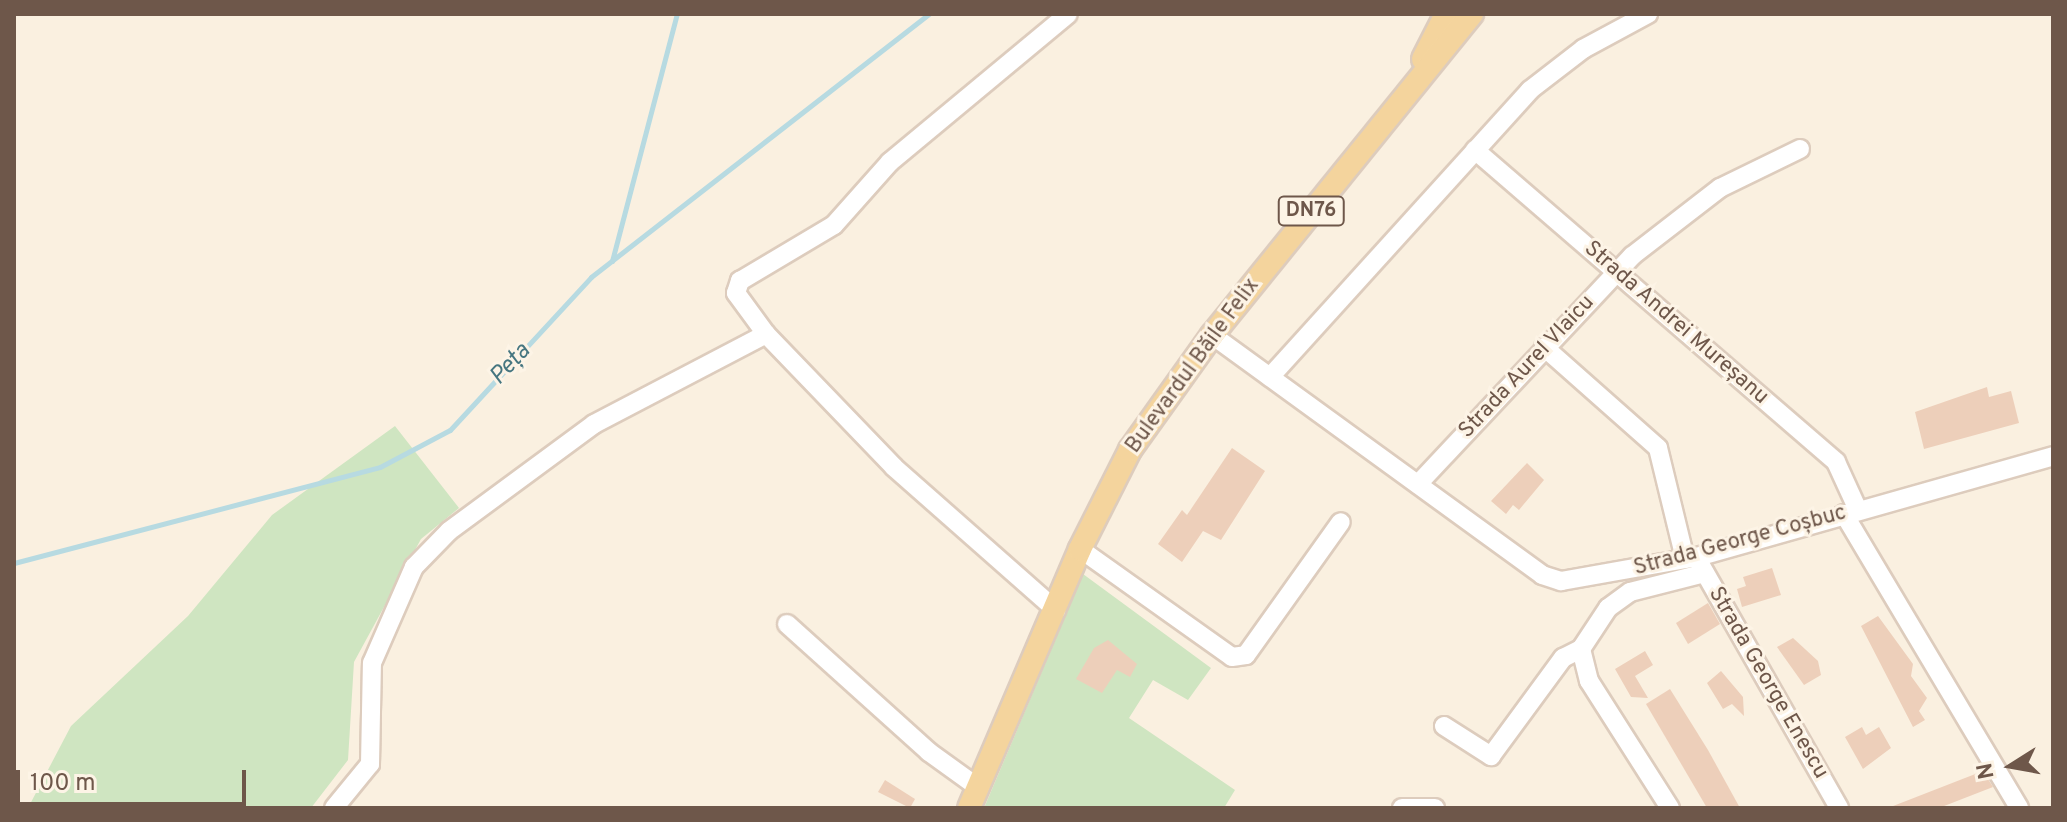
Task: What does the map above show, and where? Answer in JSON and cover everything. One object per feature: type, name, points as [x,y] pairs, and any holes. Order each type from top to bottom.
[{"type":"main road","points":[[1410,87],[1446,14]]},
{"type":"main road","name":"Bulevardul Băile Felix","points":[[974,798],[1080,549],[1130,450],[1212,335],[1472,14]]},
{"type":"street","points":[[1056,610],[927,499],[766,334],[738,301],[740,281],[834,225],[890,162],[1068,14]]},
{"type":"street","points":[[1270,377],[1475,150],[1556,68],[1648,14]]},
{"type":"street","name":"Strada Aurel Vlaicu","points":[[1418,484],[1617,271],[1720,188],[1800,149]]},
{"type":"street","name":"Strada Andrei Mureșanu","points":[[1475,150],[1836,462],[1851,512],[2019,808]]},
{"type":"street","points":[[334,808],[370,764],[372,663],[414,567],[449,531],[594,424],[766,334]]},
{"type":"street","name":"Strada George Coșbuc","points":[[1212,335],[1552,578],[1578,580],[1695,563],[1851,512],[2053,456]]},
{"type":"street","name":"Strada George Enescu","points":[[1544,347],[1658,448],[1695,563],[1839,808]]},
{"type":"street","points":[[1080,549],[1232,657],[1246,655],[1341,522]]},
{"type":"street","points":[[1444,726],[1491,756],[1563,658],[1581,649],[1608,608],[1630,592],[1695,563]]},
{"type":"street","points":[[787,624],[929,752],[974,798]]},
{"type":"street","points":[[1581,649],[1589,681],[1670,808]]},
{"type":"street","points":[[1402,808],[1435,808]]},
{"type":"green space","points":[[395,426],[459,508],[421,539],[354,662],[348,760],[311,808],[28,808],[71,726],[188,616],[272,515]]},
{"type":"green space","points":[[1083,574],[1211,668],[1188,700],[1153,680],[1129,718],[1235,790],[1224,808],[984,808]]},
{"type":"building","points":[[1987,387],[1989,397],[2011,391],[2019,423],[1924,449],[1915,412]]},
{"type":"building","points":[[1232,448],[1265,471],[1221,540],[1203,531],[1182,562],[1158,544],[1182,510],[1187,515]]},
{"type":"building","points":[[1527,463],[1544,480],[1519,510],[1513,505],[1506,514],[1491,501]]},
{"type":"building","points":[[1772,568],[1781,595],[1742,607],[1737,589],[1746,586],[1743,577]]},
{"type":"building","points":[[1708,603],[1720,624],[1688,644],[1676,623]]},
{"type":"building","points":[[1878,616],[1913,664],[1911,676],[1927,698],[1919,711],[1925,720],[1913,727],[1861,626]]},
{"type":"building","points":[[1793,638],[1818,661],[1821,675],[1804,685],[1777,647]]},
{"type":"building","points":[[1108,640],[1137,664],[1130,677],[1117,670],[1102,693],[1076,679],[1094,648]]},
{"type":"building","points":[[1645,651],[1653,665],[1635,676],[1648,698],[1631,697],[1615,669]]},
{"type":"building","points":[[1721,671],[1743,697],[1744,716],[1732,704],[1723,709],[1707,683]]},
{"type":"building","points":[[1670,689],[1740,808],[1707,808],[1646,704]]},
{"type":"building","points":[[1862,727],[1866,735],[1879,727],[1891,748],[1863,769],[1845,737]]},
{"type":"building","points":[[1983,771],[1993,787],[1939,808],[1888,808]]},
{"type":"building","points":[[885,780],[915,799],[910,808],[878,792]]},
{"type":"waterway","points":[[612,261],[677,14]]},
{"type":"waterway","name":"Peța","points":[[14,563],[380,467],[450,430],[591,277],[929,14]]}]
